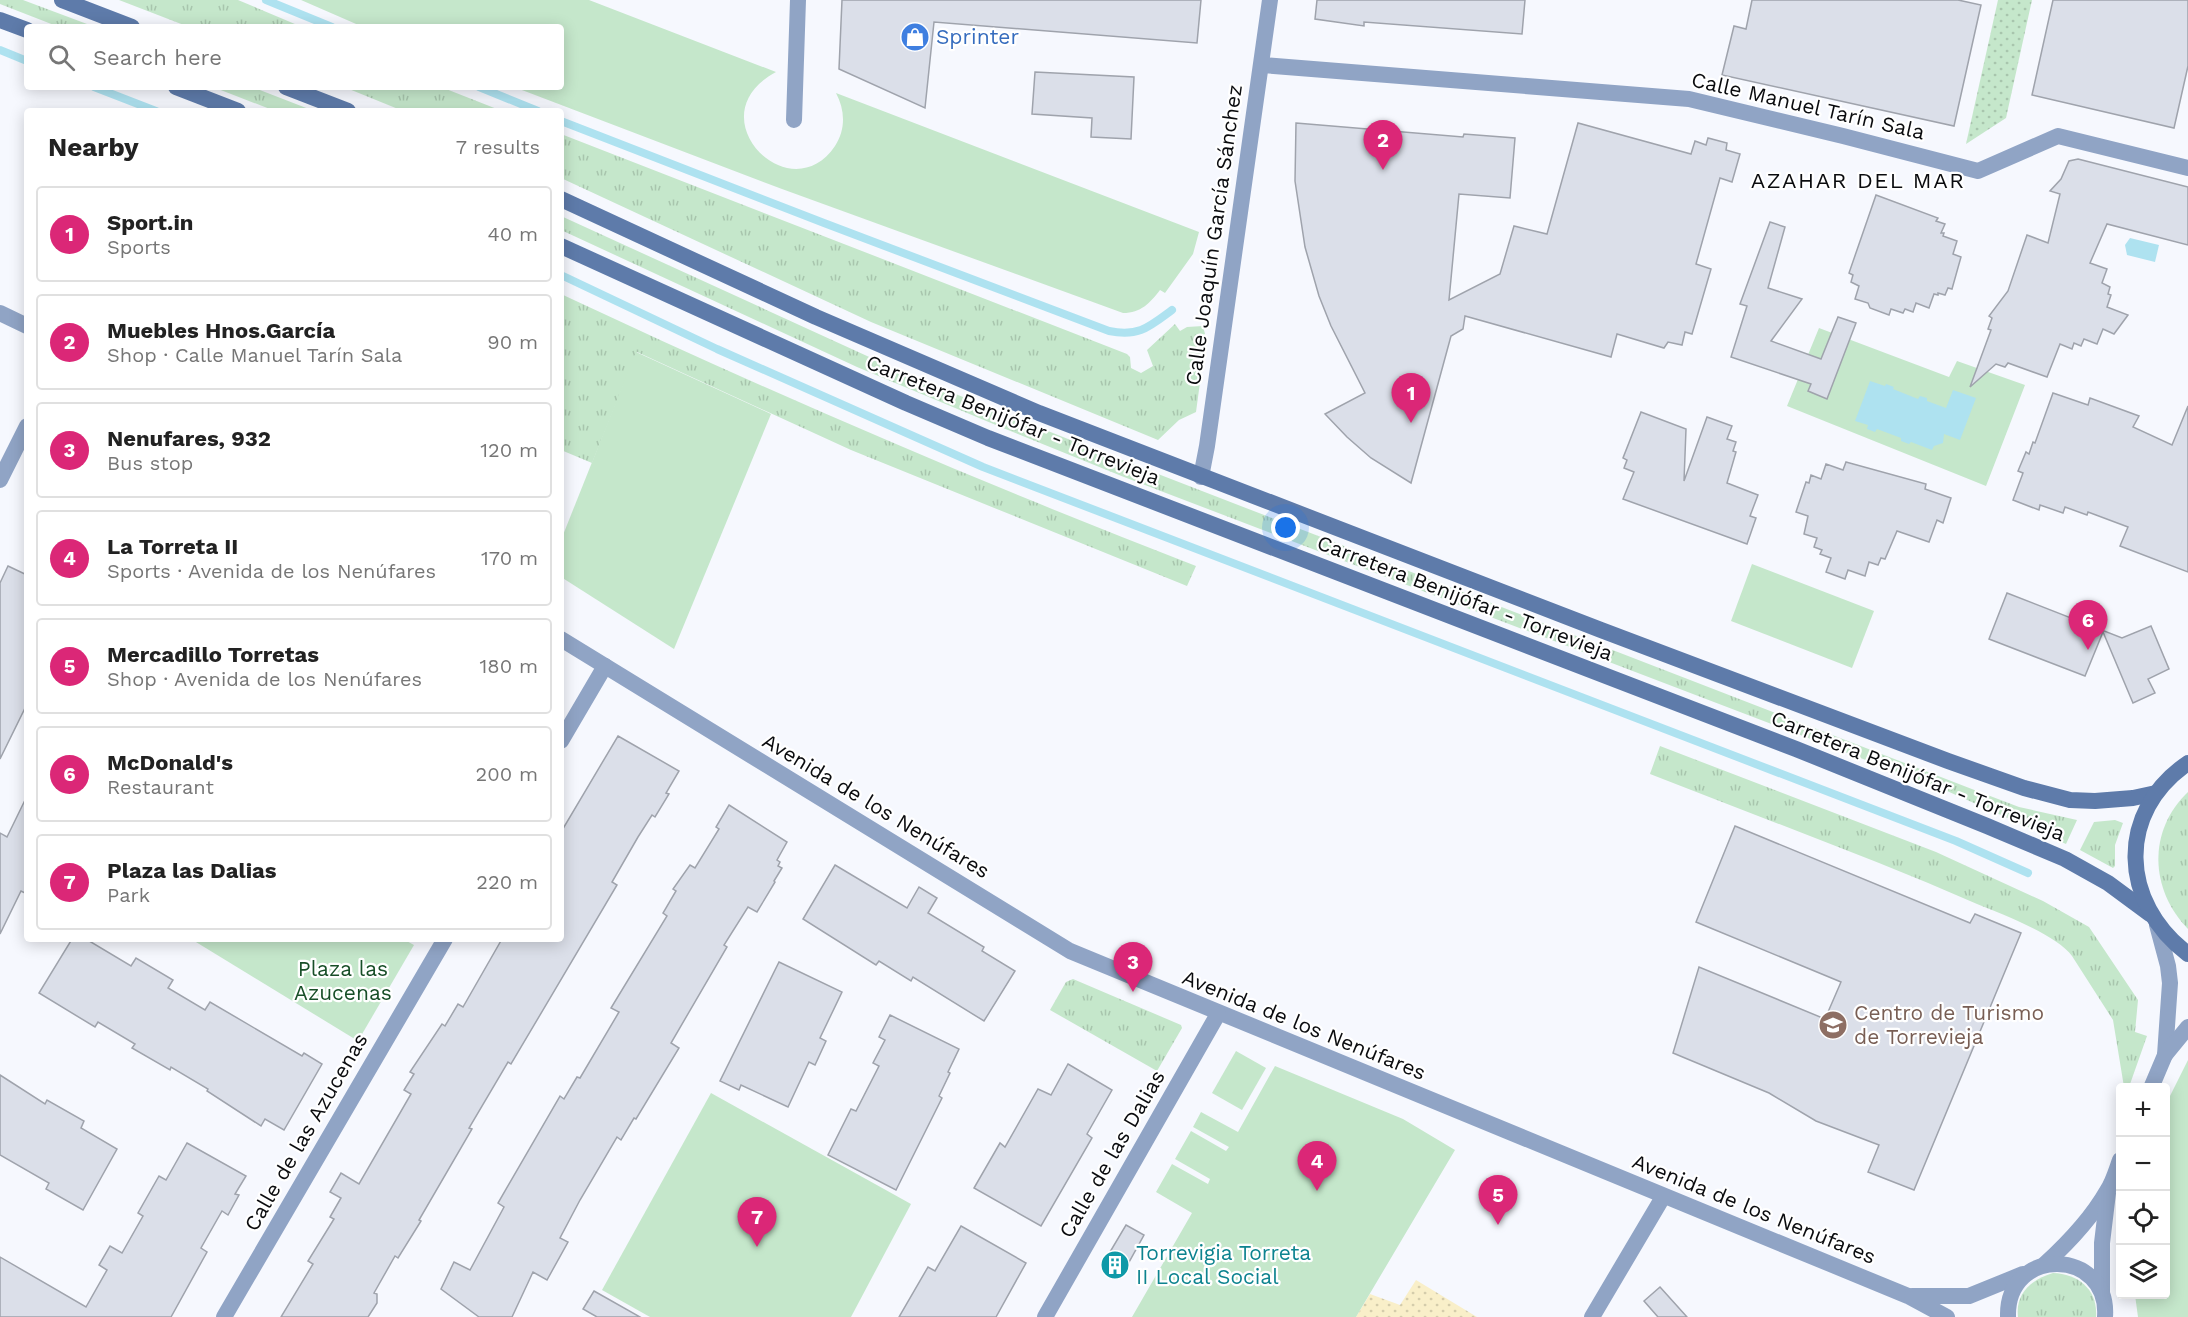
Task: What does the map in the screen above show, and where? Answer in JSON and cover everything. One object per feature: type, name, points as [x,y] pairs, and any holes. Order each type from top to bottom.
[{"type":"main road","points":[[62,0],[124,24]]},
{"type":"main road","points":[[0,20],[24,29]]},
{"type":"main road","points":[[184,90],[230,108]]},
{"type":"main road","points":[[294,90],[340,108]]},
{"type":"main road","name":"Carretera Benijófar - Torrevieja","points":[[564,200],[826,322],[1028,409],[1200,477],[1814,710],[2024,788],[2070,800],[2133,798],[2156,793]]},
{"type":"main road","name":"Carretera Benijófar - Torrevieja","points":[[564,247],[988,438],[1796,749],[1987,826],[2073,864],[2108,883],[2154,920],[2171,941],[2188,954]]},
{"type":"main road","points":[[2154,920],[2139,882],[2136,866],[2137,840],[2144,815],[2156,793],[2172,774],[2188,763]]},
{"type":"street","points":[[794,120],[798,0]]},
{"type":"street","name":"Calle Joaquín García Sánchez","points":[[1200,477],[1207,446],[1270,0]]},
{"type":"street","name":"Calle Manuel Tarín Sala","points":[[1262,65],[1689,99],[1978,171],[2058,136],[2188,168]]},
{"type":"street","points":[[0,313],[24,325]]},
{"type":"street","points":[[0,480],[24,432]]},
{"type":"street","name":"Avenida de los Nenúfares","points":[[564,641],[1070,951],[1218,1014],[1908,1296],[1938,1315]]},
{"type":"street","points":[[564,736],[605,666]]},
{"type":"street","points":[[2154,920],[2168,966],[2170,983],[2165,1054]]},
{"type":"street","name":"Calle de las Azucenas","points":[[224,1317],[443,942]]},
{"type":"street","name":"Calle de las Dalias","points":[[1045,1317],[1218,1014]]},
{"type":"street","points":[[2153,1083],[2165,1054],[2188,1027]]},
{"type":"street","points":[[2008,1317],[2007,1306],[2012,1291],[2020,1279],[2038,1267],[2076,1234],[2108,1191],[2116,1172]]},
{"type":"street","points":[[2105,1317],[2106,1308],[2102,1293],[2102,1243],[2108,1191]]},
{"type":"street","points":[[1592,1317],[1663,1197]]},
{"type":"street","points":[[2038,1267],[2060,1263],[2079,1269],[2094,1281],[2102,1293]]},
{"type":"street","name":"Avenida de los Nenúfares","points":[[1908,1296],[1969,1296],[2038,1267]]},
{"type":"green space","points":[[0,0],[23,0],[87,24],[51,24],[0,4]]},
{"type":"green space","points":[[119,0],[238,0],[295,24],[181,24]]},
{"type":"green space","points":[[301,0],[589,0],[776,72],[753,91],[744,112],[747,132],[758,151],[775,164],[795,169],[816,164],[835,146],[843,126],[841,106],[836,93],[1199,232],[1193,254],[1165,293],[1160,290],[1145,306],[1129,313],[1123,313],[782,189],[522,90],[564,90],[564,24],[356,24]]},
{"type":"green space","points":[[1998,0],[2032,0],[2006,118],[1966,144]]},
{"type":"green space","points":[[221,90],[260,90],[306,108],[267,108]]},
{"type":"green space","points":[[351,90],[449,90],[494,108],[396,108]]},
{"type":"green space","points":[[564,135],[1127,354],[1130,357],[1131,368],[1141,373],[1153,366],[1147,350],[1175,324],[1180,331],[1187,327],[1203,326],[1206,338],[1196,412],[1179,420],[1158,440],[871,322],[564,179]]},
{"type":"green space","points":[[564,217],[913,377],[1078,443],[2019,807],[2077,820],[2066,844],[1947,791],[1124,477],[857,367],[564,231]]},
{"type":"green space","points":[[564,295],[876,436],[1196,566],[1187,586],[851,450],[637,352],[592,463],[564,451]]},
{"type":"green space","points":[[1819,328],[1949,377],[1957,361],[2025,385],[1986,486],[1787,406]]},
{"type":"green space","points":[[636,352],[771,414],[674,649],[564,579],[564,532]]},
{"type":"green space","points":[[1752,564],[1874,611],[1852,668],[1731,621]]},
{"type":"green space","points":[[1660,746],[1936,852],[2043,901],[2089,927],[2138,1000],[2135,1032],[2147,1036],[2130,1083],[2123,1083],[2113,1020],[2072,956],[2054,940],[2014,919],[1896,870],[1650,774]]},
{"type":"green space","points":[[2188,792],[2188,929],[2175,914],[2166,897],[2160,879],[2158,861],[2165,824],[2175,807]]},
{"type":"green space","points":[[2115,820],[2123,823],[2115,845],[2115,866],[2113,868],[2080,850],[2094,822]]},
{"type":"green space","name":"Plaza las Azucenas","points":[[196,942],[408,942],[414,945],[358,1041]]},
{"type":"green space","points":[[1073,979],[1181,1025],[1182,1028],[1157,1071],[1050,1010],[1066,982]]},
{"type":"green space","points":[[1236,1051],[1266,1068],[1242,1110],[1212,1093]]},
{"type":"green space","points":[[2188,1060],[2188,1317],[2138,1317],[2136,1299],[2170,1299],[2170,1096]]},
{"type":"green space","points":[[1275,1066],[1403,1119],[1455,1150],[1356,1317],[1132,1317],[1192,1213],[1156,1192],[1172,1164],[1208,1184],[1210,1179],[1175,1159],[1191,1131],[1226,1151],[1229,1147],[1193,1127],[1201,1112],[1238,1132]]},
{"type":"green space","points":[[711,1093],[911,1204],[851,1317],[650,1317],[602,1290]]},
{"type":"green space","points":[[2053,1273],[2071,1276],[2085,1285],[2094,1299],[2096,1317],[2018,1317],[2019,1301],[2026,1288],[2038,1279]]},
{"type":"sand","points":[[1416,1280],[1477,1317],[1356,1317],[1370,1294],[1400,1305]]},
{"type":"water","points":[[2130,238],[2159,245],[2155,262],[2127,255],[2125,245]]},
{"type":"water","points":[[1870,381],[1894,387],[1893,389],[1918,399],[1920,396],[1927,398],[1927,401],[1946,408],[1953,390],[1976,398],[1960,440],[1944,434],[1943,443],[1934,446],[1932,450],[1911,442],[1909,444],[1901,441],[1901,438],[1877,429],[1875,432],[1867,429],[1868,425],[1855,421]]},
{"type":"building","points":[[842,0],[1201,0],[1197,43],[934,22],[925,108],[839,69]]},
{"type":"building","points":[[1317,0],[1525,0],[1522,34],[1364,22],[1364,26],[1315,19]]},
{"type":"building","points":[[1752,0],[1958,0],[1981,5],[1954,126],[1722,75],[1734,26],[1746,29]]},
{"type":"building","points":[[2053,0],[2188,0],[2188,66],[2174,128],[2032,95]]},
{"type":"building","points":[[1035,72],[1134,77],[1131,139],[1091,137],[1092,118],[1032,114]]},
{"type":"building","points":[[1296,123],[1463,137],[1464,134],[1515,138],[1510,198],[1459,194],[1449,300],[1500,274],[1514,226],[1547,234],[1578,123],[1691,154],[1695,141],[1706,145],[1708,138],[1727,143],[1726,150],[1740,154],[1732,182],[1720,178],[1696,264],[1711,269],[1692,334],[1685,332],[1682,345],[1668,342],[1664,348],[1617,334],[1611,357],[1465,316],[1463,329],[1451,336],[1411,483],[1371,458],[1325,414],[1365,393],[1331,326],[1319,296],[1305,247],[1295,181]]},
{"type":"building","points":[[2078,159],[2188,187],[2188,245],[2107,224],[2090,263],[2107,269],[2102,283],[2110,287],[2108,294],[2111,295],[2107,307],[2128,315],[2114,334],[2103,329],[2097,344],[2084,339],[2081,346],[2074,343],[2072,349],[2060,344],[2047,377],[2008,363],[2005,367],[1996,364],[1970,387],[1991,330],[1988,329],[1992,318],[1989,316],[2008,291],[2027,235],[2048,243],[2060,194],[2050,191],[2061,179],[2069,161]]},
{"type":"building","points":[[1876,195],[1938,218],[1936,221],[1945,224],[1941,233],[1944,233],[1943,236],[1957,241],[1953,254],[1961,257],[1952,289],[1948,288],[1945,295],[1934,294],[1929,308],[1916,303],[1913,312],[1905,309],[1903,313],[1891,309],[1889,315],[1870,308],[1868,303],[1855,299],[1859,286],[1851,282],[1853,275],[1849,273]]},
{"type":"building","points":[[1770,222],[1785,227],[1768,288],[1802,299],[1771,341],[1821,359],[1838,317],[1856,323],[1827,399],[1808,391],[1811,384],[1731,357],[1747,306],[1740,304]]},
{"type":"building","points":[[2053,393],[2088,405],[2090,398],[2139,416],[2133,427],[2172,445],[2188,406],[2188,572],[2120,546],[2128,527],[2088,512],[2087,515],[2065,507],[2063,513],[2040,505],[2039,510],[2013,500],[2023,473],[2018,471],[2026,452],[2029,454],[2033,442],[2035,443]]},
{"type":"building","points":[[1641,412],[1686,429],[1684,481],[1707,417],[1732,426],[1727,439],[1736,442],[1733,451],[1736,452],[1727,483],[1758,495],[1750,516],[1756,518],[1747,544],[1623,499],[1634,472],[1624,468],[1627,460],[1623,458]]},
{"type":"building","points":[[1846,462],[1926,484],[1925,489],[1951,498],[1943,523],[1937,520],[1929,542],[1897,531],[1885,559],[1881,558],[1878,565],[1869,562],[1865,576],[1848,570],[1845,579],[1826,572],[1831,558],[1820,554],[1822,550],[1814,547],[1817,538],[1804,534],[1808,516],[1796,512],[1806,482],[1809,483],[1811,475],[1821,479],[1826,464],[1843,470]]},
{"type":"building","points":[[8,566],[24,574],[24,710],[0,759],[0,583]]},
{"type":"building","points":[[2007,593],[2122,638],[2151,626],[2169,669],[2148,679],[2155,693],[2133,703],[2103,632],[2085,676],[1989,639]]},
{"type":"building","points":[[618,736],[679,771],[666,793],[669,794],[655,817],[652,815],[612,882],[617,885],[511,1064],[508,1062],[469,1128],[472,1129],[419,1220],[421,1221],[398,1258],[395,1256],[374,1293],[377,1294],[377,1303],[368,1317],[281,1317],[313,1264],[308,1261],[334,1219],[330,1217],[341,1198],[330,1192],[341,1173],[359,1184],[411,1094],[404,1090],[414,1074],[410,1072],[442,1024],[445,1026],[458,1004],[463,1007],[500,942],[564,942],[564,827]]},
{"type":"building","points":[[24,802],[24,892],[21,891],[0,934],[0,833],[7,837]]},
{"type":"building","points":[[729,805],[787,842],[777,860],[780,862],[778,866],[782,868],[757,912],[748,907],[724,945],[727,947],[671,1043],[679,1048],[636,1119],[634,1118],[621,1140],[617,1137],[580,1200],[560,1238],[568,1242],[547,1280],[533,1272],[512,1317],[479,1317],[441,1289],[454,1262],[470,1270],[504,1207],[498,1203],[560,1096],[564,1099],[577,1077],[580,1078],[619,1012],[611,1008],[667,916],[663,913],[676,891],[673,889],[690,865],[695,868],[719,829],[716,827]]},
{"type":"building","points":[[1735,826],[1970,923],[1975,914],[2021,933],[1914,1190],[1868,1172],[1879,1145],[1816,1121],[1769,1093],[1673,1053],[1699,967],[1825,1019],[1841,982],[1696,922]]},
{"type":"building","points":[[835,865],[907,908],[919,887],[937,898],[928,913],[984,947],[982,951],[1015,971],[984,1021],[913,977],[911,981],[879,961],[876,965],[803,919]]},
{"type":"building","points":[[70,942],[91,942],[131,966],[136,958],[173,980],[168,988],[205,1010],[210,1002],[302,1056],[304,1053],[322,1064],[284,1130],[265,1119],[261,1126],[207,1091],[208,1089],[132,1048],[135,1044],[98,1022],[95,1027],[39,993]]},
{"type":"building","points":[[779,962],[842,992],[820,1038],[826,1041],[815,1065],[809,1062],[788,1107],[741,1085],[739,1090],[720,1081]]},
{"type":"building","points":[[890,1015],[959,1049],[939,1096],[942,1098],[896,1190],[828,1155],[851,1109],[856,1111],[879,1066],[873,1063],[885,1040],[879,1037]]},
{"type":"building","points":[[1068,1064],[1112,1090],[1087,1134],[1092,1138],[1041,1226],[974,1188],[1000,1143],[1005,1147],[1038,1089],[1051,1095]]},
{"type":"building","points":[[0,1075],[45,1104],[47,1100],[84,1121],[81,1128],[117,1149],[83,1210],[46,1189],[49,1183],[0,1155]]},
{"type":"building","points":[[187,1143],[246,1176],[235,1194],[239,1195],[228,1215],[222,1211],[201,1248],[207,1252],[171,1317],[0,1317],[0,1257],[86,1307],[107,1270],[99,1265],[110,1246],[122,1253],[143,1216],[138,1213],[159,1176],[166,1180]]},
{"type":"building","points":[[1126,1225],[1144,1235],[1123,1273],[1104,1262]]},
{"type":"building","points":[[961,1226],[1026,1263],[996,1317],[899,1317],[928,1267],[935,1271]]},
{"type":"building","points":[[1660,1287],[1687,1317],[1658,1317],[1644,1301]]},
{"type":"building","points":[[594,1291],[640,1317],[597,1317],[583,1309]]},
{"type":"waterway","points":[[266,0],[325,24]]},
{"type":"waterway","points":[[0,50],[24,60]]},
{"type":"waterway","points":[[102,90],[148,108]]},
{"type":"waterway","points":[[486,90],[531,108]]},
{"type":"waterway","points":[[564,122],[1109,331],[1128,333],[1143,329],[1172,310]]},
{"type":"waterway","points":[[564,276],[717,349],[983,467],[1956,841],[2028,873]]},
{"type":"place","name":"Sprinter","points":[[915,37]]},
{"type":"place","name":"Muebles Hnos.García","points":[[1383,170]]},
{"type":"place","name":"Sport.in","points":[[1411,423]]},
{"type":"place","name":"McDonald's","points":[[2088,650]]},
{"type":"place","name":"Nenufares, 932","points":[[1133,992]]},
{"type":"place","name":"Centro de Turismo de Torrevieja","points":[[1833,1025]]},
{"type":"place","name":"La Torreta II","points":[[1317,1191]]},
{"type":"place","name":"Mercadillo Torretas","points":[[1498,1225]]},
{"type":"place","name":"Plaza las Dalias","points":[[757,1247]]},
{"type":"place","name":"Torrevigia Torreta II Local Social","points":[[1115,1265]]},
{"type":"district","name":"AZAHAR DEL MAR","points":[[1858,180]]}]
